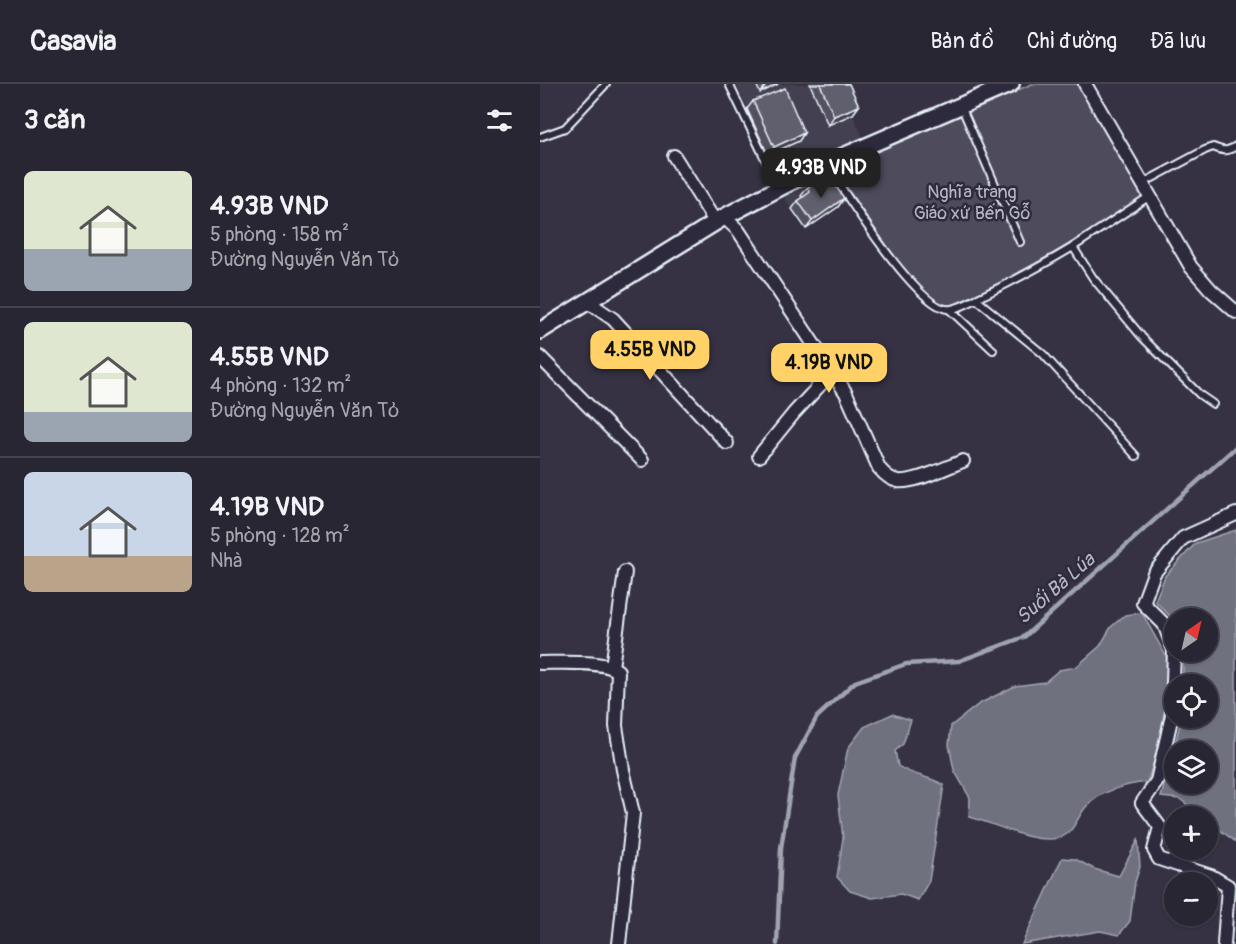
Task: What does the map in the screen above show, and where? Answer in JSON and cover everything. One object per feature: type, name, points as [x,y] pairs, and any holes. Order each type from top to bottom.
[{"type":"street","points":[[540,331],[720,220],[825,164],[1010,84]]},
{"type":"street","points":[[1085,84],[1191,267],[1211,290],[1236,312]]},
{"type":"street","points":[[674,156],[720,220],[738,230],[846,393],[879,468],[885,475],[896,481],[908,481],[963,461]]},
{"type":"street","points":[[588,302],[613,319],[727,443]]},
{"type":"street","points":[[540,357],[642,460]]},
{"type":"street","points":[[759,456],[794,412],[832,372]]},
{"type":"street","points":[[1224,944],[1228,886],[1211,876],[1159,859],[1154,850],[1160,827],[1142,803],[1157,781],[1172,715],[1174,650],[1164,624],[1143,603],[1154,573],[1183,538],[1236,514]]},
{"type":"street","points":[[612,666],[625,572]]},
{"type":"street","points":[[540,663],[612,666],[618,671],[616,726],[633,813],[619,944]]},
{"type":"lane","points":[[540,137],[565,128],[606,84]]},
{"type":"lane","points":[[729,84],[779,189]]},
{"type":"lane","points":[[961,106],[1020,242]]},
{"type":"lane","points":[[1143,183],[1205,150],[1213,147],[1227,151],[1236,146]]},
{"type":"lane","points":[[825,164],[893,261],[929,301],[938,308],[950,310],[1017,279],[1073,247],[1150,196]]},
{"type":"lane","points":[[1073,247],[1093,279],[1142,337],[1200,395],[1213,404]]},
{"type":"lane","points":[[976,299],[1043,354],[1136,456]]},
{"type":"lane","points":[[950,310],[993,350]]},
{"type":"shaded area","points":[[736,84],[840,84],[863,138],[822,155],[780,179]]},
{"type":"shaded area","points":[[827,173],[847,201],[806,229],[783,196]]},
{"type":"green space","name":"Nghĩa trang Giáo xứ Bến Gỗ","points":[[1032,84],[1078,84],[1144,196],[1025,269],[950,306],[940,304],[930,297],[896,259],[834,170]]},
{"type":"water","points":[[1236,530],[1236,842],[1218,828],[1218,806],[1189,806],[1180,799],[1161,797],[1164,786],[1164,794],[1218,794],[1218,740],[1176,740],[1179,728],[1218,728],[1218,674],[1183,674],[1183,662],[1218,662],[1218,608],[1164,608],[1164,610],[1155,601],[1165,576],[1196,543]]},
{"type":"water","points":[[1142,613],[1164,652],[1164,662],[1169,662],[1171,665],[1170,674],[1164,674],[1164,713],[1159,747],[1147,782],[1122,787],[1098,797],[1085,808],[1071,830],[1058,838],[1025,836],[969,817],[970,798],[954,770],[949,745],[951,726],[979,704],[1015,686],[1045,682],[1059,670],[1076,667],[1100,646],[1111,627],[1125,615]]},
{"type":"water","points":[[892,714],[911,720],[903,744],[895,751],[898,766],[944,785],[929,881],[918,900],[901,894],[872,898],[850,891],[837,877],[843,838],[838,795],[848,748],[864,727]]},
{"type":"water","points":[[1138,840],[1140,867],[1135,882],[1130,921],[1119,935],[1100,931],[1022,944],[1062,858],[1075,859],[1094,869],[1119,876]]},
{"type":"building","points":[[820,84],[849,84],[859,106],[834,116]]},
{"type":"building","points":[[785,88],[804,133],[774,147],[753,101]]},
{"type":"building","points":[[830,178],[844,198],[812,221],[798,201],[810,192],[807,188],[817,181],[820,185]]},
{"type":"waterway","name":"Suối Bà Lúa","points":[[777,944],[781,848],[795,758],[817,717],[855,682],[906,664],[959,661],[1024,637],[1236,447]]}]
